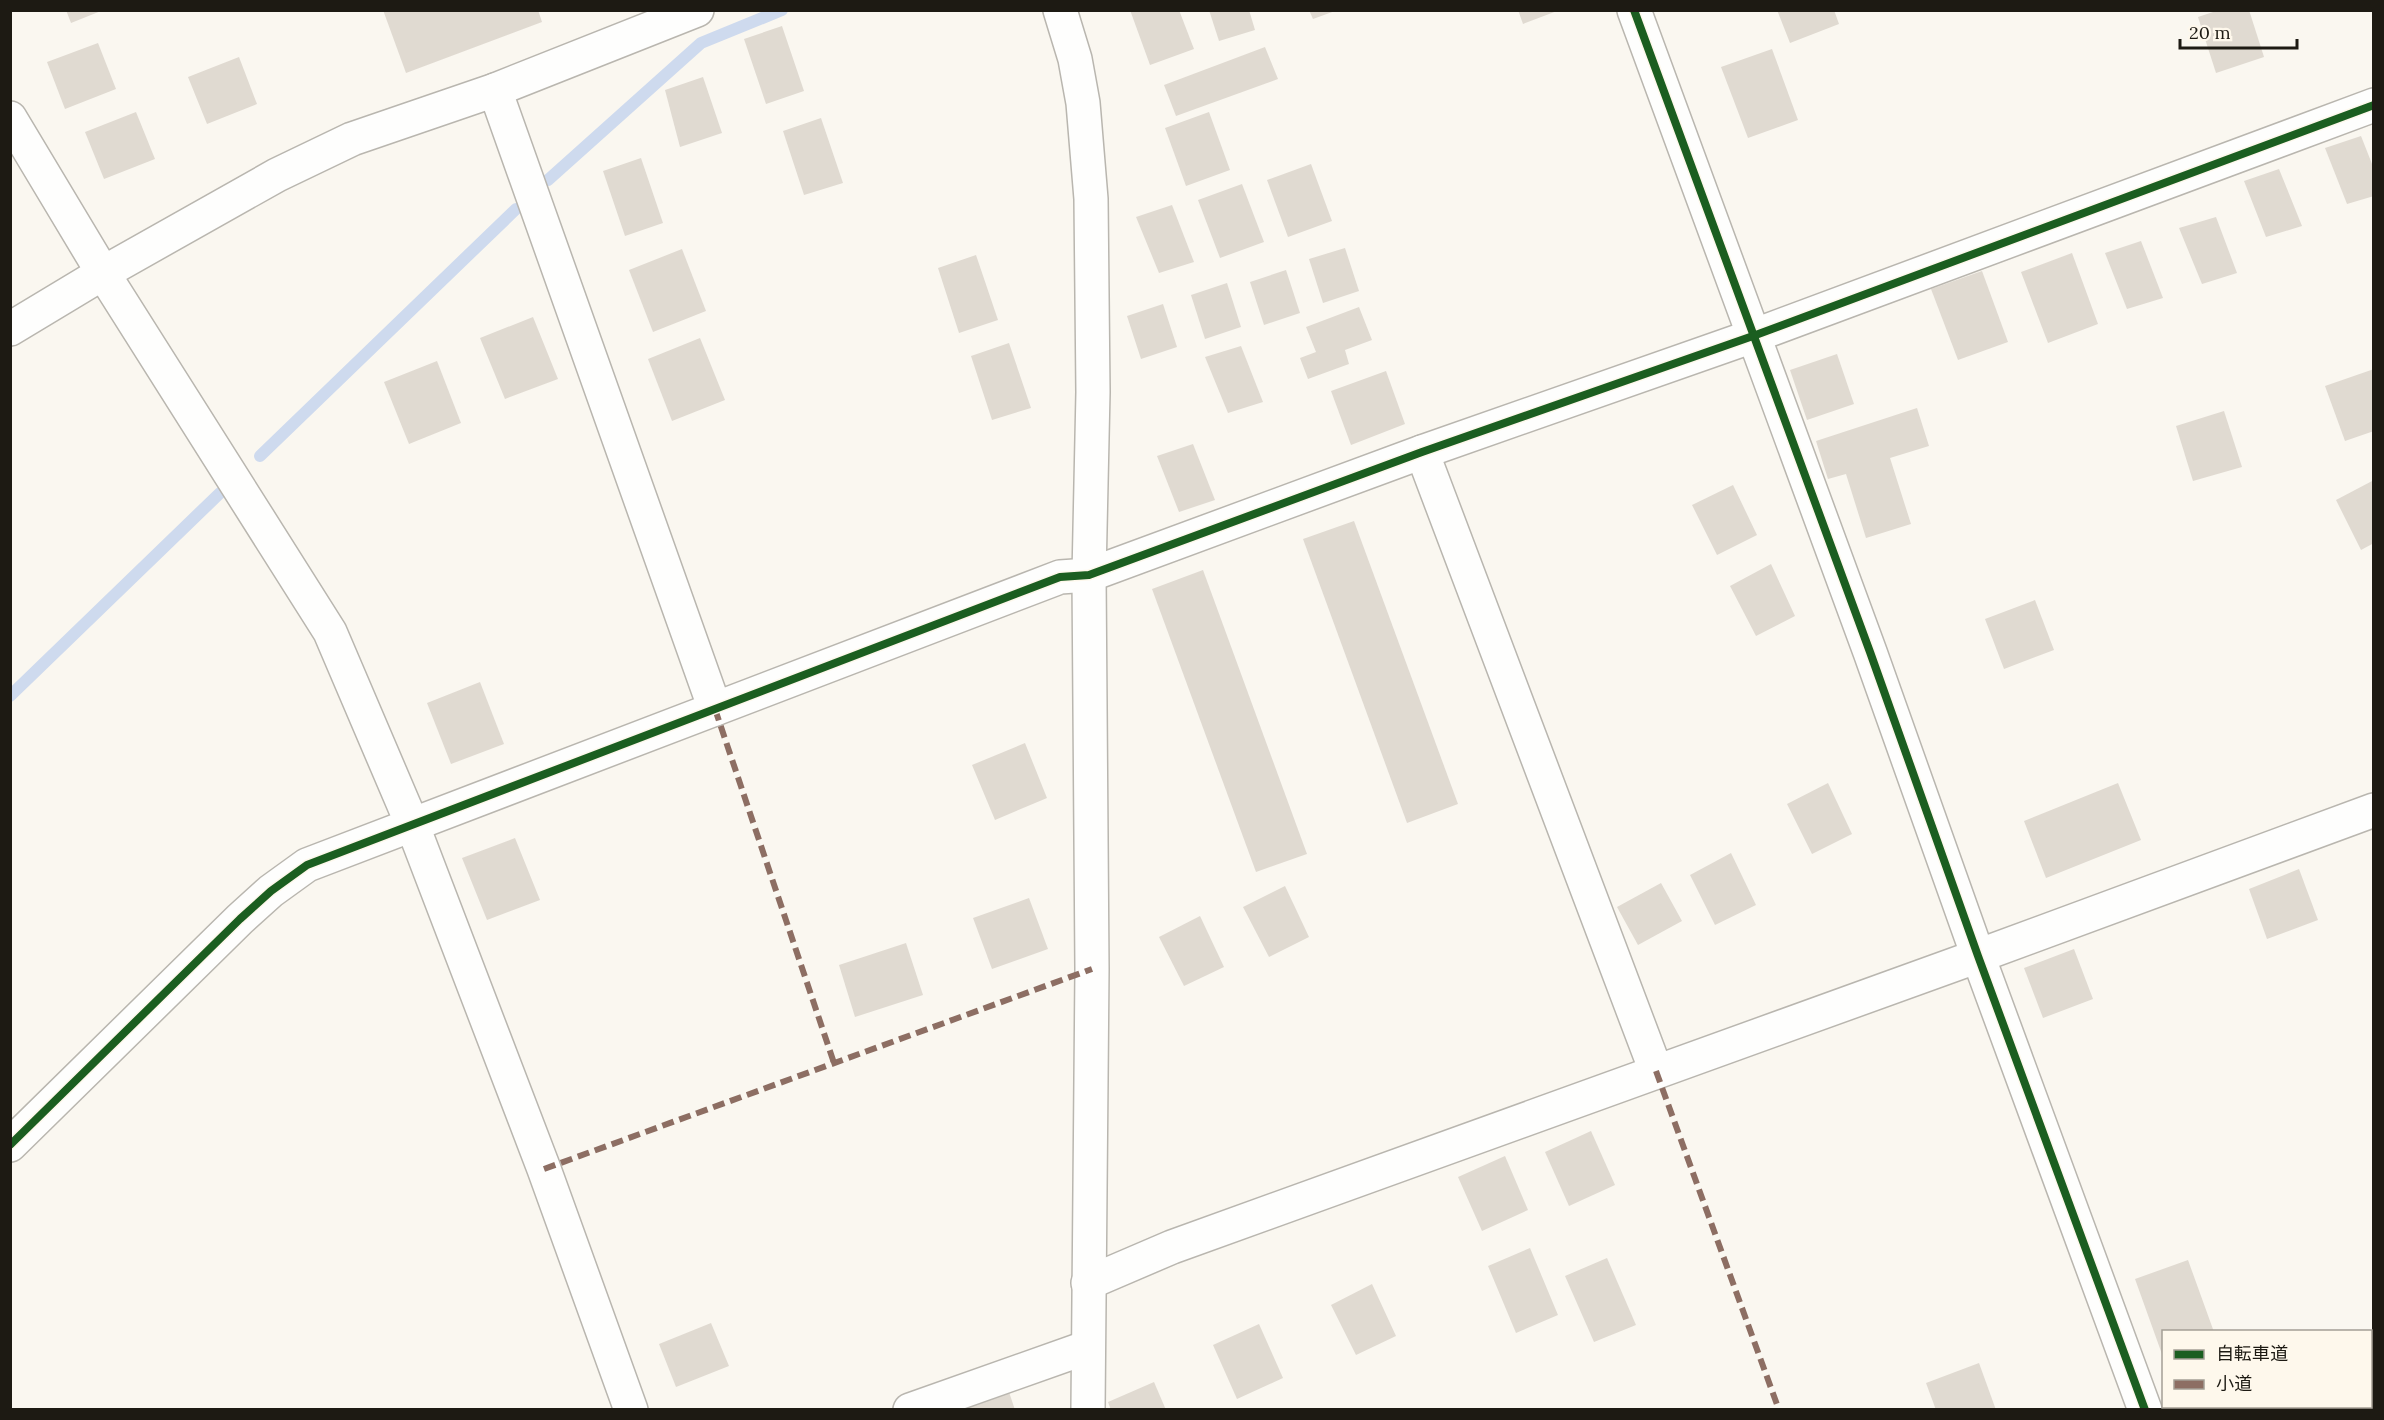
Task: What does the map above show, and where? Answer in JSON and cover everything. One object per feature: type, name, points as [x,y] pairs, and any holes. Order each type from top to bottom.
[{"type":"street","points":[[10,329],[103,273],[277,175],[352,139],[495,90],[697,10]]},
{"type":"street","points":[[1060,10],[1075,59],[1083,103],[1090,188],[1093,392],[1089,575],[1092,969],[1088,1410]]},
{"type":"street","points":[[1634,10],[2145,1410]]},
{"type":"street","points":[[495,90],[715,709]]},
{"type":"street","points":[[10,1145],[271,891],[307,865],[1060,577],[1089,575],[1422,452],[1753,336],[2373,105]]},
{"type":"street","points":[[10,118],[103,273],[330,632],[412,824],[542,1164],[631,1410]]},
{"type":"street","points":[[1422,452],[1656,1071]]},
{"type":"street","points":[[1088,1283],[1172,1247],[1978,956],[2373,810]]},
{"type":"street","points":[[910,1410],[1088,1347]]},
{"type":"building","points":[[66,10],[101,10],[101,11],[71,23]]},
{"type":"building","points":[[383,10],[538,10],[542,22],[406,73]]},
{"type":"building","points":[[1130,10],[1179,10],[1194,49],[1150,65]]},
{"type":"building","points":[[1209,10],[1249,10],[1255,30],[1219,41]]},
{"type":"building","points":[[1309,10],[1335,10],[1335,11],[1313,19]]},
{"type":"building","points":[[1518,10],[1557,10],[1557,11],[1523,24]]},
{"type":"building","points":[[1777,10],[1834,10],[1839,24],[1790,43]]},
{"type":"building","points":[[2219,10],[2249,10],[2264,57],[2216,73],[2198,17]]},
{"type":"building","points":[[782,26],[804,91],[766,104],[744,39]]},
{"type":"building","points":[[98,43],[116,89],[65,109],[47,62]]},
{"type":"building","points":[[1265,47],[1278,79],[1176,116],[1164,85]]},
{"type":"building","points":[[1772,49],[1798,120],[1748,138],[1721,67]]},
{"type":"building","points":[[239,57],[257,104],[207,124],[188,77]]},
{"type":"building","points":[[703,77],[722,133],[680,147],[665,90]]},
{"type":"building","points":[[136,112],[155,159],[104,179],[85,132]]},
{"type":"building","points":[[1209,112],[1230,170],[1186,186],[1165,128]]},
{"type":"building","points":[[821,118],[843,183],[804,195],[783,131]]},
{"type":"building","points":[[2361,136],[2374,169],[2374,196],[2347,204],[2325,148]]},
{"type":"building","points":[[641,158],[663,223],[625,236],[603,171]]},
{"type":"building","points":[[1311,164],[1332,221],[1288,237],[1267,180]]},
{"type":"building","points":[[2279,169],[2302,226],[2266,237],[2244,181]]},
{"type":"building","points":[[1242,184],[1264,242],[1220,258],[1198,200]]},
{"type":"building","points":[[1172,205],[1194,262],[1159,273],[1136,217]]},
{"type":"building","points":[[2216,217],[2237,273],[2202,284],[2179,228]]},
{"type":"building","points":[[2141,241],[2163,298],[2127,309],[2105,253]]},
{"type":"building","points":[[1345,248],[1359,291],[1323,303],[1309,259]]},
{"type":"building","points":[[682,249],[706,311],[653,332],[629,270]]},
{"type":"building","points":[[2072,253],[2098,324],[2048,343],[2021,272]]},
{"type":"building","points":[[976,255],[998,320],[959,333],[938,268]]},
{"type":"building","points":[[1286,270],[1300,313],[1264,325],[1250,282]]},
{"type":"building","points":[[1982,271],[2008,342],[1958,360],[1931,289]]},
{"type":"building","points":[[1227,283],[1241,327],[1205,339],[1191,295]]},
{"type":"building","points":[[1163,304],[1177,347],[1141,359],[1127,316]]},
{"type":"building","points":[[1359,307],[1372,340],[1345,350],[1349,364],[1308,379],[1300,358],[1316,352],[1306,327]]},
{"type":"building","points":[[533,317],[558,379],[505,399],[480,338]]},
{"type":"building","points":[[700,338],[725,400],[672,421],[648,359]]},
{"type":"building","points":[[1009,343],[1031,408],[992,420],[971,356]]},
{"type":"building","points":[[1241,346],[1263,402],[1228,413],[1205,357]]},
{"type":"building","points":[[1837,354],[1854,404],[1807,420],[1790,370]]},
{"type":"building","points":[[437,361],[461,423],[409,444],[384,382]]},
{"type":"building","points":[[2374,369],[2374,431],[2345,441],[2325,386]]},
{"type":"building","points":[[1386,371],[1405,424],[1351,445],[1331,391]]},
{"type":"building","points":[[1917,408],[1929,446],[1890,458],[1911,524],[1866,538],[1846,474],[1828,479],[1816,441]]},
{"type":"building","points":[[2224,411],[2242,467],[2193,481],[2176,426]]},
{"type":"building","points":[[1193,444],[1215,500],[1179,512],[1157,456]]},
{"type":"building","points":[[2374,480],[2374,543],[2361,550],[2336,500]]},
{"type":"building","points":[[1733,485],[1757,535],[1717,555],[1692,505]]},
{"type":"building","points":[[1354,521],[1458,804],[1407,823],[1303,539]]},
{"type":"building","points":[[1771,564],[1795,616],[1756,636],[1730,586]]},
{"type":"building","points":[[1203,570],[1307,854],[1256,872],[1152,589]]},
{"type":"building","points":[[2035,600],[2054,650],[2004,669],[1985,619]]},
{"type":"building","points":[[480,682],[504,744],[451,764],[427,703]]},
{"type":"building","points":[[1025,743],[1047,798],[995,820],[972,765]]},
{"type":"building","points":[[1828,783],[1852,834],[1812,854],[1787,804]]},
{"type":"building","points":[[2118,783],[2141,840],[2046,878],[2024,821]]},
{"type":"building","points":[[515,838],[540,900],[487,920],[462,858]]},
{"type":"building","points":[[1731,853],[1756,905],[1715,925],[1690,875]]},
{"type":"building","points":[[2299,869],[2318,920],[2267,939],[2249,889]]},
{"type":"building","points":[[1661,883],[1682,921],[1638,945],[1617,907]]},
{"type":"building","points":[[1285,886],[1309,937],[1269,957],[1243,907]]},
{"type":"building","points":[[1029,898],[1048,949],[992,969],[973,918]]},
{"type":"building","points":[[1200,916],[1224,967],[1184,986],[1159,937]]},
{"type":"building","points":[[906,943],[923,995],[855,1017],[839,965]]},
{"type":"building","points":[[2074,949],[2093,999],[2043,1018],[2024,968]]},
{"type":"building","points":[[1591,1131],[1615,1185],[1569,1206],[1545,1152]]},
{"type":"building","points":[[1505,1156],[1528,1210],[1482,1231],[1458,1177]]},
{"type":"building","points":[[1530,1248],[1558,1315],[1516,1333],[1488,1266]]},
{"type":"building","points":[[1607,1258],[1636,1325],[1594,1342],[1565,1276]]},
{"type":"building","points":[[2188,1260],[2213,1330],[2162,1330],[2162,1354],[2135,1279]]},
{"type":"building","points":[[1372,1284],[1396,1336],[1356,1355],[1331,1305]]},
{"type":"building","points":[[711,1323],[729,1366],[676,1387],[659,1344]]},
{"type":"building","points":[[1259,1324],[1283,1378],[1237,1399],[1213,1345]]},
{"type":"building","points":[[1979,1363],[1996,1410],[1936,1410],[1926,1383]]},
{"type":"building","points":[[1154,1382],[1166,1410],[1111,1410],[1108,1402]]},
{"type":"building","points":[[1009,1392],[1015,1410],[958,1410]]},
{"type":"waterway","points":[[548,180],[701,43],[782,10]]},
{"type":"waterway","points":[[260,456],[516,209]]},
{"type":"waterway","points":[[10,696],[220,493]]},
{"type":"marked path","points":[[715,709],[834,1063]]},
{"type":"marked path","points":[[544,1169],[1092,969]]},
{"type":"marked path","points":[[1656,1071],[1779,1410]]},
{"type":"cycle path","points":[[1634,10],[2145,1410]]},
{"type":"cycle path","points":[[10,1145],[240,919],[271,891],[307,865],[1060,577],[1089,575],[1422,452],[1753,336],[2374,105]]}]
